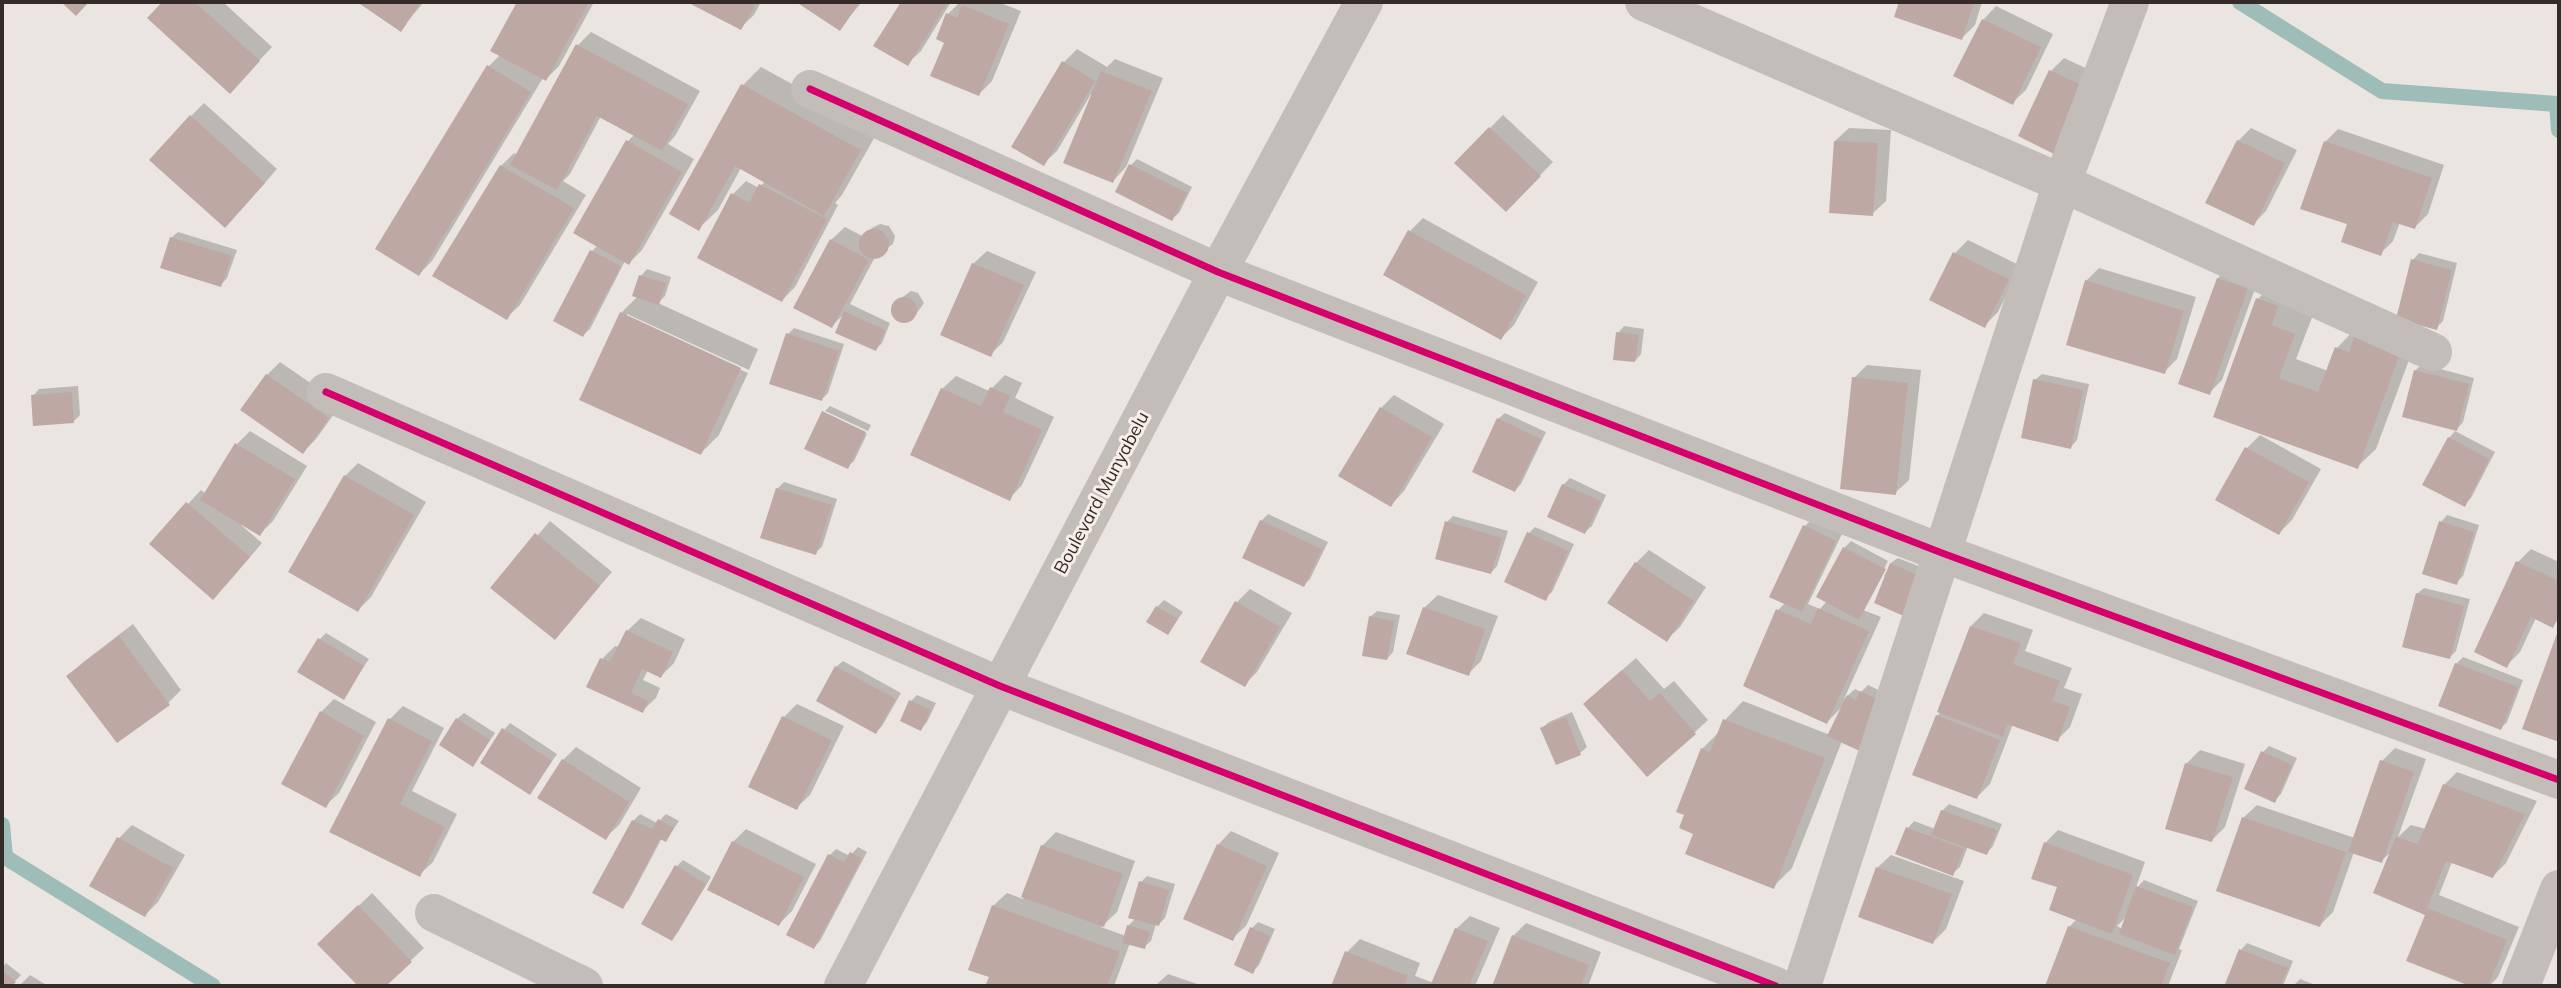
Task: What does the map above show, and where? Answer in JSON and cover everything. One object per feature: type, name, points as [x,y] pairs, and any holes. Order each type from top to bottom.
[{"type":"street","name":"Boulevard Munyabelu","points":[[843,986],[1364,2]]},
{"type":"street","points":[[1644,2],[2062,183],[2433,352]]},
{"type":"street","points":[[1802,986],[2062,183],[2130,2]]},
{"type":"street","points":[[810,89],[1219,272],[1942,553],[2559,780]]},
{"type":"street","points":[[326,392],[1000,686],[1776,986]]},
{"type":"street","points":[[2521,986],[2559,889]]},
{"type":"street","points":[[434,913],[584,986]]},
{"type":"building","points":[[61,2],[89,2],[76,16]]},
{"type":"building","points":[[162,2],[195,2],[260,61],[230,94],[147,18]]},
{"type":"building","points":[[421,2],[401,32],[360,4]]},
{"type":"building","points":[[517,2],[589,2],[546,81],[490,51]]},
{"type":"building","points":[[687,2],[757,2],[741,30]]},
{"type":"building","points":[[796,2],[860,2],[840,31]]},
{"type":"building","points":[[901,2],[948,2],[908,66],[873,46]]},
{"type":"building","points":[[1899,2],[1974,2],[1962,40],[1894,17]]},
{"type":"building","points":[[962,5],[1009,24],[979,96],[930,76],[944,43],[936,39],[946,13],[957,18]]},
{"type":"building","points":[[1982,19],[2041,47],[2013,105],[1953,76]]},
{"type":"building","points":[[576,44],[688,104],[662,151],[597,116],[557,190],[510,165]]},
{"type":"building","points":[[1062,61],[1095,81],[1044,166],[1011,147]]},
{"type":"building","points":[[487,65],[531,92],[419,276],[375,249]]},
{"type":"building","points":[[2049,70],[2095,91],[2062,158],[2018,136]]},
{"type":"building","points":[[1101,71],[1152,91],[1113,183],[1063,163]]},
{"type":"building","points":[[741,84],[861,150],[824,216],[735,166],[699,231],[669,214]]},
{"type":"building","points":[[190,115],[265,183],[225,228],[149,160]]},
{"type":"building","points":[[1489,127],[1541,176],[1506,212],[1454,163]]},
{"type":"building","points":[[626,140],[682,172],[629,265],[573,233]]},
{"type":"building","points":[[2237,140],[2285,163],[2254,226],[2205,203]]},
{"type":"building","points":[[1834,141],[1878,143],[1873,216],[1829,213]]},
{"type":"building","points":[[2324,141],[2432,178],[2415,229],[2393,222],[2381,256],[2341,242],[2347,224],[2300,209]]},
{"type":"building","points":[[1129,164],[1187,193],[1172,221],[1115,192]]},
{"type":"building","points":[[500,165],[574,208],[507,320],[432,276]]},
{"type":"building","points":[[759,184],[827,219],[782,302],[697,258],[731,193],[749,203]]},
{"type":"building","points":[[874,229],[884,234],[889,244],[884,254],[874,259],[864,254],[859,244],[864,234]]},
{"type":"building","points":[[1408,230],[1526,295],[1501,340],[1383,275]]},
{"type":"building","points":[[170,237],[232,256],[221,287],[160,268]]},
{"type":"building","points":[[830,239],[869,260],[832,328],[793,308]]},
{"type":"building","points":[[590,250],[621,266],[583,337],[553,321]]},
{"type":"building","points":[[1953,252],[2009,279],[1985,328],[1929,300]]},
{"type":"building","points":[[2411,259],[2452,270],[2437,330],[2396,319]]},
{"type":"building","points":[[972,263],[1024,285],[991,357],[940,335]]},
{"type":"building","points":[[639,275],[666,283],[659,305],[632,296]]},
{"type":"building","points":[[2217,278],[2248,288],[2210,395],[2178,384]]},
{"type":"building","points":[[2085,280],[2184,311],[2165,374],[2066,345]]},
{"type":"building","points":[[904,297],[913,301],[917,310],[913,319],[904,323],[895,319],[891,310],[895,301]]},
{"type":"building","points":[[2256,298],[2278,306],[2272,325],[2295,334],[2279,378],[2318,392],[2335,347],[2349,352],[2355,334],[2401,351],[2358,469],[2213,417]]},
{"type":"building","points":[[844,311],[885,330],[876,351],[835,333]]},
{"type":"building","points":[[620,312],[741,368],[701,455],[579,400]]},
{"type":"building","points":[[1616,332],[1639,335],[1635,362],[1613,360]]},
{"type":"building","points":[[786,333],[839,351],[822,401],[769,384]]},
{"type":"building","points":[[2414,370],[2469,384],[2457,431],[2402,417]]},
{"type":"building","points":[[266,374],[329,418],[303,454],[240,410]]},
{"type":"building","points":[[1852,377],[1908,383],[1896,495],[1840,489]]},
{"type":"building","points":[[2033,379],[2083,390],[2071,449],[2021,438]]},
{"type":"building","points":[[990,387],[1010,396],[1003,412],[1042,430],[1010,501],[910,455],[941,388],[981,406]]},
{"type":"building","points":[[72,392],[74,423],[33,426],[31,395]]},
{"type":"building","points":[[1380,407],[1432,437],[1391,507],[1338,476]]},
{"type":"building","points":[[822,411],[866,432],[848,469],[804,449]]},
{"type":"building","points":[[1497,418],[1541,439],[1515,492],[1472,472]]},
{"type":"building","points":[[2448,437],[2489,459],[2465,507],[2422,485]]},
{"type":"building","points":[[235,443],[295,479],[260,536],[200,500]]},
{"type":"building","points":[[2245,447],[2309,482],[2279,535],[2215,500]]},
{"type":"building","points":[[344,475],[414,515],[358,612],[288,572]]},
{"type":"building","points":[[1562,484],[1601,501],[1585,534],[1547,517]]},
{"type":"building","points":[[776,488],[832,505],[816,555],[760,538]]},
{"type":"building","points":[[186,502],[250,557],[213,600],[149,544]]},
{"type":"building","points":[[1260,520],[1322,549],[1304,587],[1242,558]]},
{"type":"building","points":[[1445,521],[1502,538],[1491,574],[1435,559]]},
{"type":"building","points":[[2439,521],[2474,532],[2457,585],[2422,574]]},
{"type":"building","points":[[1803,525],[1836,541],[1802,612],[1769,597]]},
{"type":"building","points":[[1527,532],[1568,551],[1546,601],[1504,582]]},
{"type":"building","points":[[535,533],[600,586],[555,640],[490,588]]},
{"type":"building","points":[[1843,547],[1886,569],[1859,620],[1816,597]]},
{"type":"building","points":[[2516,561],[2559,581],[2559,615],[2553,628],[2531,617],[2507,668],[2474,652]]},
{"type":"building","points":[[1635,562],[1694,601],[1667,642],[1607,603]]},
{"type":"building","points":[[1890,563],[1923,577],[1906,617],[1874,603]]},
{"type":"building","points":[[2416,593],[2464,606],[2450,659],[2402,647]]},
{"type":"building","points":[[1235,601],[1280,627],[1245,687],[1200,662]]},
{"type":"building","points":[[1156,606],[1178,619],[1168,635],[1146,622]]},
{"type":"building","points":[[1423,607],[1485,629],[1469,676],[1406,654]]},
{"type":"building","points":[[1818,608],[1869,631],[1827,724],[1743,686],[1776,609],[1811,624]]},
{"type":"building","points":[[1369,616],[1394,621],[1387,660],[1362,656]]},
{"type":"building","points":[[1970,626],[2021,643],[2013,664],[2060,681],[2052,701],[2070,707],[2058,742],[2007,724],[2003,737],[1937,712]]},
{"type":"building","points":[[2559,628],[2559,742],[2522,729]]},
{"type":"building","points":[[626,630],[673,652],[661,678],[642,669],[631,693],[648,701],[643,713],[586,687],[600,658],[610,662]]},
{"type":"building","points":[[119,636],[170,705],[117,743],[66,676]]},
{"type":"building","points":[[318,638],[364,666],[344,700],[297,672]]},
{"type":"building","points":[[2455,663],[2518,687],[2501,730],[2438,706]]},
{"type":"building","points":[[835,666],[896,699],[876,734],[816,701]]},
{"type":"building","points":[[1622,670],[1650,701],[1660,693],[1696,734],[1647,777],[1583,704]]},
{"type":"building","points":[[1860,691],[1885,703],[1862,752],[1827,736],[1847,695],[1856,700]]},
{"type":"building","points":[[909,700],[931,710],[921,731],[900,721]]},
{"type":"building","points":[[320,711],[364,736],[326,808],[281,784]]},
{"type":"building","points":[[1936,715],[2000,740],[1977,799],[1912,775]]},
{"type":"building","points":[[782,716],[832,740],[797,810],[748,787]]},
{"type":"building","points":[[1566,717],[1581,755],[1556,765],[1540,728]]},
{"type":"building","points":[[388,718],[432,741],[400,804],[445,827],[420,877],[329,832]]},
{"type":"building","points":[[456,718],[490,740],[473,767],[439,745]]},
{"type":"building","points":[[1723,719],[1825,758],[1774,889],[1685,854],[1693,834],[1679,828],[1684,815],[1676,812],[1701,748],[1710,752]]},
{"type":"building","points":[[502,728],[552,761],[530,795],[480,763]]},
{"type":"building","points":[[2261,751],[2292,765],[2275,803],[2244,789]]},
{"type":"building","points":[[562,759],[629,802],[606,840],[537,798]]},
{"type":"building","points":[[2380,760],[2414,772],[2382,863],[2348,852]]},
{"type":"building","points":[[2185,763],[2233,777],[2212,842],[2165,829]]},
{"type":"building","points":[[2443,784],[2525,814],[2493,878],[2446,861],[2427,908],[2507,940],[2488,986],[2470,986],[2406,961],[2425,915],[2373,893],[2396,837],[2418,844]]},
{"type":"building","points":[[1941,810],[1997,830],[1987,855],[1931,835]]},
{"type":"building","points":[[2242,817],[2346,852],[2320,927],[2216,891]]},
{"type":"building","points":[[658,819],[674,828],[666,842],[660,839],[623,909],[592,893],[632,820],[652,829]]},
{"type":"building","points":[[1906,827],[1964,849],[1953,876],[1895,854]]},
{"type":"building","points":[[117,837],[173,868],[145,917],[89,886]]},
{"type":"building","points":[[732,841],[804,877],[779,926],[707,890]]},
{"type":"building","points":[[2044,842],[2133,875],[2112,934],[2049,910],[2057,887],[2031,879]]},
{"type":"building","points":[[1217,844],[1267,866],[1233,941],[1183,919]]},
{"type":"building","points":[[1041,845],[1123,874],[1104,927],[1021,897]]},
{"type":"building","points":[[850,852],[862,858],[814,949],[786,935],[828,854],[844,862]]},
{"type":"building","points":[[675,865],[706,884],[672,941],[641,924]]},
{"type":"building","points":[[1876,867],[1952,894],[1933,944],[1858,917]]},
{"type":"building","points":[[1139,881],[1169,890],[1159,926],[1128,918]]},
{"type":"building","points":[[2136,886],[2193,907],[2175,955],[2119,934]]},
{"type":"building","points":[[358,905],[412,962],[386,986],[358,986],[317,944]]},
{"type":"building","points":[[992,905],[1120,952],[1107,986],[985,986],[989,977],[968,970]]},
{"type":"building","points":[[1127,925],[1150,932],[1145,949],[1122,943]]},
{"type":"building","points":[[2068,926],[2170,963],[2161,986],[2045,986]]},
{"type":"building","points":[[1250,927],[1270,936],[1253,974],[1234,965]]},
{"type":"building","points":[[1455,928],[1488,941],[1469,986],[1430,986]]},
{"type":"building","points":[[1512,935],[1589,965],[1581,986],[1492,986]]},
{"type":"building","points":[[2239,949],[2288,968],[2280,986],[2225,984]]},
{"type":"building","points":[[1345,951],[1408,976],[1404,986],[1331,986]]},
{"type":"building","points":[[2,971],[16,982],[12,986],[2,986]]},
{"type":"waterway","points":[[2240,2],[2382,91],[2557,104],[2559,130]]},
{"type":"waterway","points":[[2,825],[5,857],[213,986]]},
{"type":"cycle path","points":[[810,89],[1218,272],[1942,553],[2559,780]]},
{"type":"cycle path","points":[[326,392],[1000,686],[1776,986]]}]
